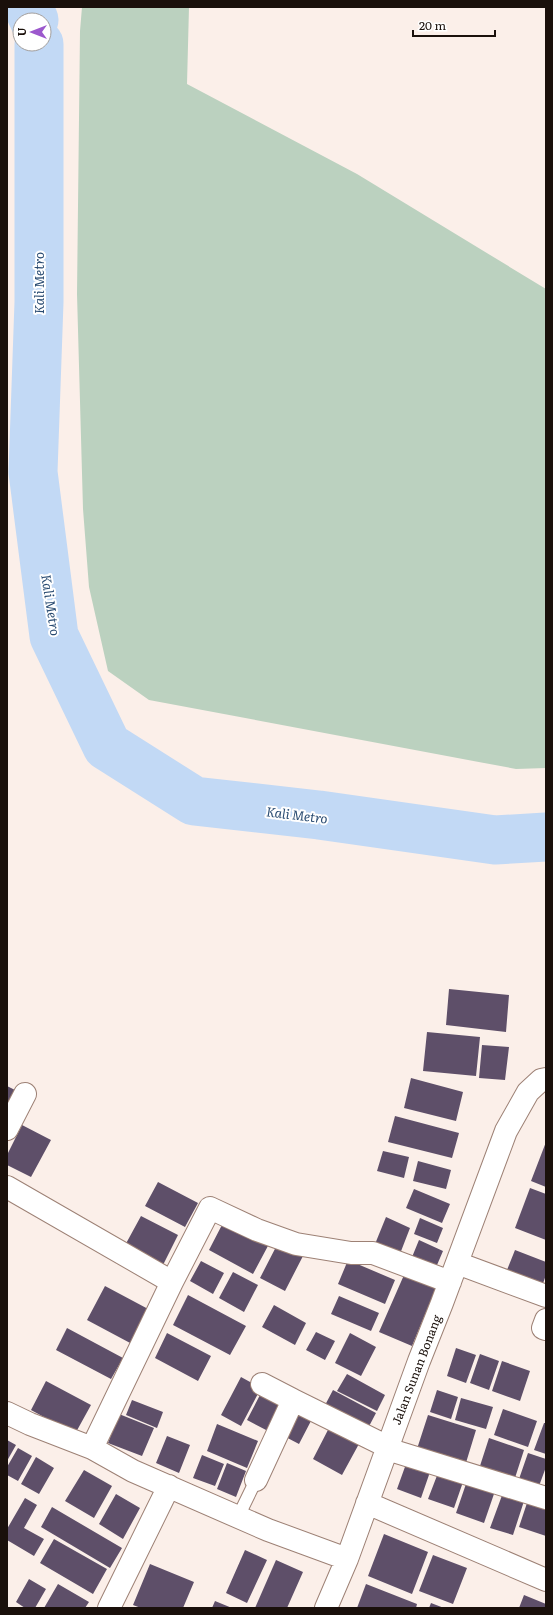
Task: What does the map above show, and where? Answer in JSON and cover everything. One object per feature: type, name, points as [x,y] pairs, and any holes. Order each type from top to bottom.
[{"type":"street","name":"Jalan Sunan Bonang","points":[[326,1608],[346,1559],[506,1131],[528,1092],[541,1080],[546,1079]]},
{"type":"street","points":[[7,1129],[25,1094]]},
{"type":"street","points":[[7,1187],[172,1282]]},
{"type":"street","points":[[92,1448],[172,1282],[210,1208],[257,1230],[296,1244],[351,1254],[373,1253],[546,1296]]},
{"type":"street","points":[[546,1320],[543,1328],[546,1329]]},
{"type":"street","points":[[262,1384],[387,1448],[546,1498]]},
{"type":"street","points":[[256,1480],[293,1400]]},
{"type":"street","points":[[7,1413],[30,1424],[92,1448],[133,1471],[268,1530],[346,1559]]},
{"type":"street","points":[[109,1608],[169,1486]]},
{"type":"street","points":[[367,1503],[546,1580]]},
{"type":"lane","points":[[238,1517],[256,1480]]},
{"type":"green space","points":[[82,7],[189,7],[187,84],[357,174],[546,289],[546,768],[516,769],[149,700],[108,671],[89,587],[83,509],[77,294],[80,31]]},
{"type":"building","points":[[449,989],[509,995],[506,1032],[446,1025]]},
{"type":"building","points":[[427,1032],[480,1037],[476,1076],[423,1071]]},
{"type":"building","points":[[482,1045],[509,1047],[505,1080],[479,1078]]},
{"type":"building","points":[[411,1078],[463,1092],[456,1121],[404,1108]]},
{"type":"building","points":[[7,1086],[17,1091],[7,1110]]},
{"type":"building","points":[[395,1116],[459,1133],[452,1158],[388,1142]]},
{"type":"building","points":[[22,1125],[51,1140],[31,1177],[7,1165],[7,1155]]},
{"type":"building","points":[[546,1142],[546,1187],[531,1181]]},
{"type":"building","points":[[383,1151],[409,1157],[404,1178],[377,1171]]},
{"type":"building","points":[[418,1161],[451,1170],[446,1189],[413,1181]]},
{"type":"building","points":[[158,1182],[198,1203],[185,1227],[145,1206]]},
{"type":"building","points":[[530,1188],[546,1194],[546,1240],[515,1228]]},
{"type":"building","points":[[414,1189],[450,1204],[442,1223],[406,1208]]},
{"type":"building","points":[[141,1216],[178,1235],[161,1269],[123,1249]]},
{"type":"building","points":[[386,1217],[410,1228],[398,1259],[373,1249]]},
{"type":"building","points":[[420,1218],[443,1228],[437,1243],[414,1234]]},
{"type":"building","points":[[224,1221],[269,1244],[253,1274],[209,1250]]},
{"type":"building","points":[[419,1240],[443,1251],[434,1272],[410,1262]]},
{"type":"building","points":[[278,1243],[303,1256],[285,1291],[260,1278]]},
{"type":"building","points":[[515,1250],[546,1262],[546,1275],[541,1289],[505,1275]]},
{"type":"building","points":[[348,1260],[395,1280],[385,1304],[338,1284]]},
{"type":"building","points":[[201,1261],[224,1273],[213,1294],[190,1281]]},
{"type":"building","points":[[233,1272],[258,1285],[244,1312],[219,1298]]},
{"type":"building","points":[[404,1275],[436,1288],[412,1346],[379,1332]]},
{"type":"building","points":[[105,1286],[150,1310],[132,1344],[87,1320]]},
{"type":"building","points":[[188,1295],[246,1326],[230,1355],[173,1325]]},
{"type":"building","points":[[339,1296],[379,1313],[371,1331],[331,1314]]},
{"type":"building","points":[[274,1305],[306,1323],[295,1345],[262,1327]]},
{"type":"building","points":[[67,1328],[123,1358],[111,1379],[56,1350]]},
{"type":"building","points":[[316,1332],[335,1341],[325,1360],[306,1350]]},
{"type":"building","points":[[167,1333],[211,1356],[198,1381],[155,1358]]},
{"type":"building","points":[[350,1333],[376,1347],[361,1376],[335,1363]]},
{"type":"building","points":[[456,1348],[476,1355],[466,1383],[447,1376]]},
{"type":"building","points":[[480,1354],[499,1361],[489,1390],[470,1383]]},
{"type":"building","points":[[502,1361],[530,1371],[520,1401],[492,1391]]},
{"type":"building","points":[[347,1374],[385,1395],[377,1411],[337,1391]]},
{"type":"building","points":[[241,1377],[261,1388],[241,1426],[221,1415]]},
{"type":"building","points":[[46,1381],[91,1405],[75,1434],[31,1410]]},
{"type":"building","points":[[333,1390],[376,1413],[366,1432],[323,1409]]},
{"type":"building","points":[[437,1390],[458,1397],[451,1419],[430,1412]]},
{"type":"building","points":[[261,1393],[282,1404],[268,1431],[247,1420]]},
{"type":"building","points":[[461,1398],[493,1407],[486,1429],[455,1420]]},
{"type":"building","points":[[132,1400],[163,1412],[157,1428],[126,1415]]},
{"type":"building","points":[[503,1409],[537,1421],[528,1447],[494,1435]]},
{"type":"building","points":[[293,1410],[312,1419],[299,1444],[280,1434]]},
{"type":"building","points":[[119,1414],[154,1428],[142,1456],[108,1443]]},
{"type":"building","points":[[428,1415],[476,1430],[465,1466],[416,1452]]},
{"type":"building","points":[[544,1423],[546,1423],[546,1454],[534,1450]]},
{"type":"building","points":[[217,1424],[258,1441],[247,1468],[207,1451]]},
{"type":"building","points":[[330,1426],[360,1442],[342,1475],[313,1459]]},
{"type":"building","points":[[167,1436],[190,1445],[179,1473],[156,1463]]},
{"type":"building","points":[[489,1438],[524,1450],[514,1481],[479,1469]]},
{"type":"building","points":[[7,1440],[16,1445],[7,1461]]},
{"type":"building","points":[[18,1448],[32,1456],[18,1481],[7,1475],[7,1467]]},
{"type":"building","points":[[528,1453],[546,1459],[546,1467],[539,1486],[519,1479]]},
{"type":"building","points":[[202,1455],[224,1464],[215,1486],[193,1478]]},
{"type":"building","points":[[36,1457],[54,1468],[39,1494],[21,1484]]},
{"type":"building","points":[[227,1463],[246,1471],[236,1497],[217,1489]]},
{"type":"building","points":[[406,1464],[430,1472],[421,1498],[397,1489]]},
{"type":"building","points":[[84,1470],[112,1486],[94,1518],[65,1501]]},
{"type":"building","points":[[438,1473],[463,1482],[454,1508],[428,1499]]},
{"type":"building","points":[[467,1481],[495,1491],[484,1523],[456,1513]]},
{"type":"building","points":[[504,1490],[525,1498],[513,1535],[490,1528]]},
{"type":"building","points":[[116,1494],[140,1508],[123,1539],[99,1524]]},
{"type":"building","points":[[25,1498],[37,1505],[24,1528],[44,1539],[34,1556],[7,1540],[7,1529]]},
{"type":"building","points":[[528,1500],[546,1506],[546,1536],[519,1527]]},
{"type":"building","points":[[52,1507],[122,1548],[110,1568],[41,1527]]},
{"type":"building","points":[[384,1534],[428,1552],[412,1594],[368,1576]]},
{"type":"building","points":[[54,1539],[107,1569],[93,1594],[40,1563]]},
{"type":"building","points":[[245,1550],[267,1560],[247,1603],[226,1593]]},
{"type":"building","points":[[433,1555],[467,1568],[453,1604],[419,1591]]},
{"type":"building","points":[[276,1560],[303,1572],[287,1608],[255,1608]]},
{"type":"building","points":[[150,1564],[194,1582],[183,1608],[141,1608],[133,1605]]},
{"type":"building","points":[[29,1579],[46,1589],[35,1608],[25,1608],[16,1602]]},
{"type":"building","points":[[58,1584],[89,1602],[85,1608],[44,1608]]},
{"type":"building","points":[[366,1584],[417,1604],[416,1608],[357,1608]]},
{"type":"building","points":[[524,1595],[546,1604],[546,1608],[519,1608]]},
{"type":"building","points":[[215,1601],[232,1608],[212,1608]]},
{"type":"building","points":[[431,1603],[444,1608],[429,1608]]},
{"type":"waterway","name":"Kali Metro","points":[[28,7],[30,12]]},
{"type":"waterway","name":"Kali Metro","points":[[39,52],[39,302],[33,472],[54,636],[107,746],[194,801],[319,815],[495,840],[546,837]]}]
